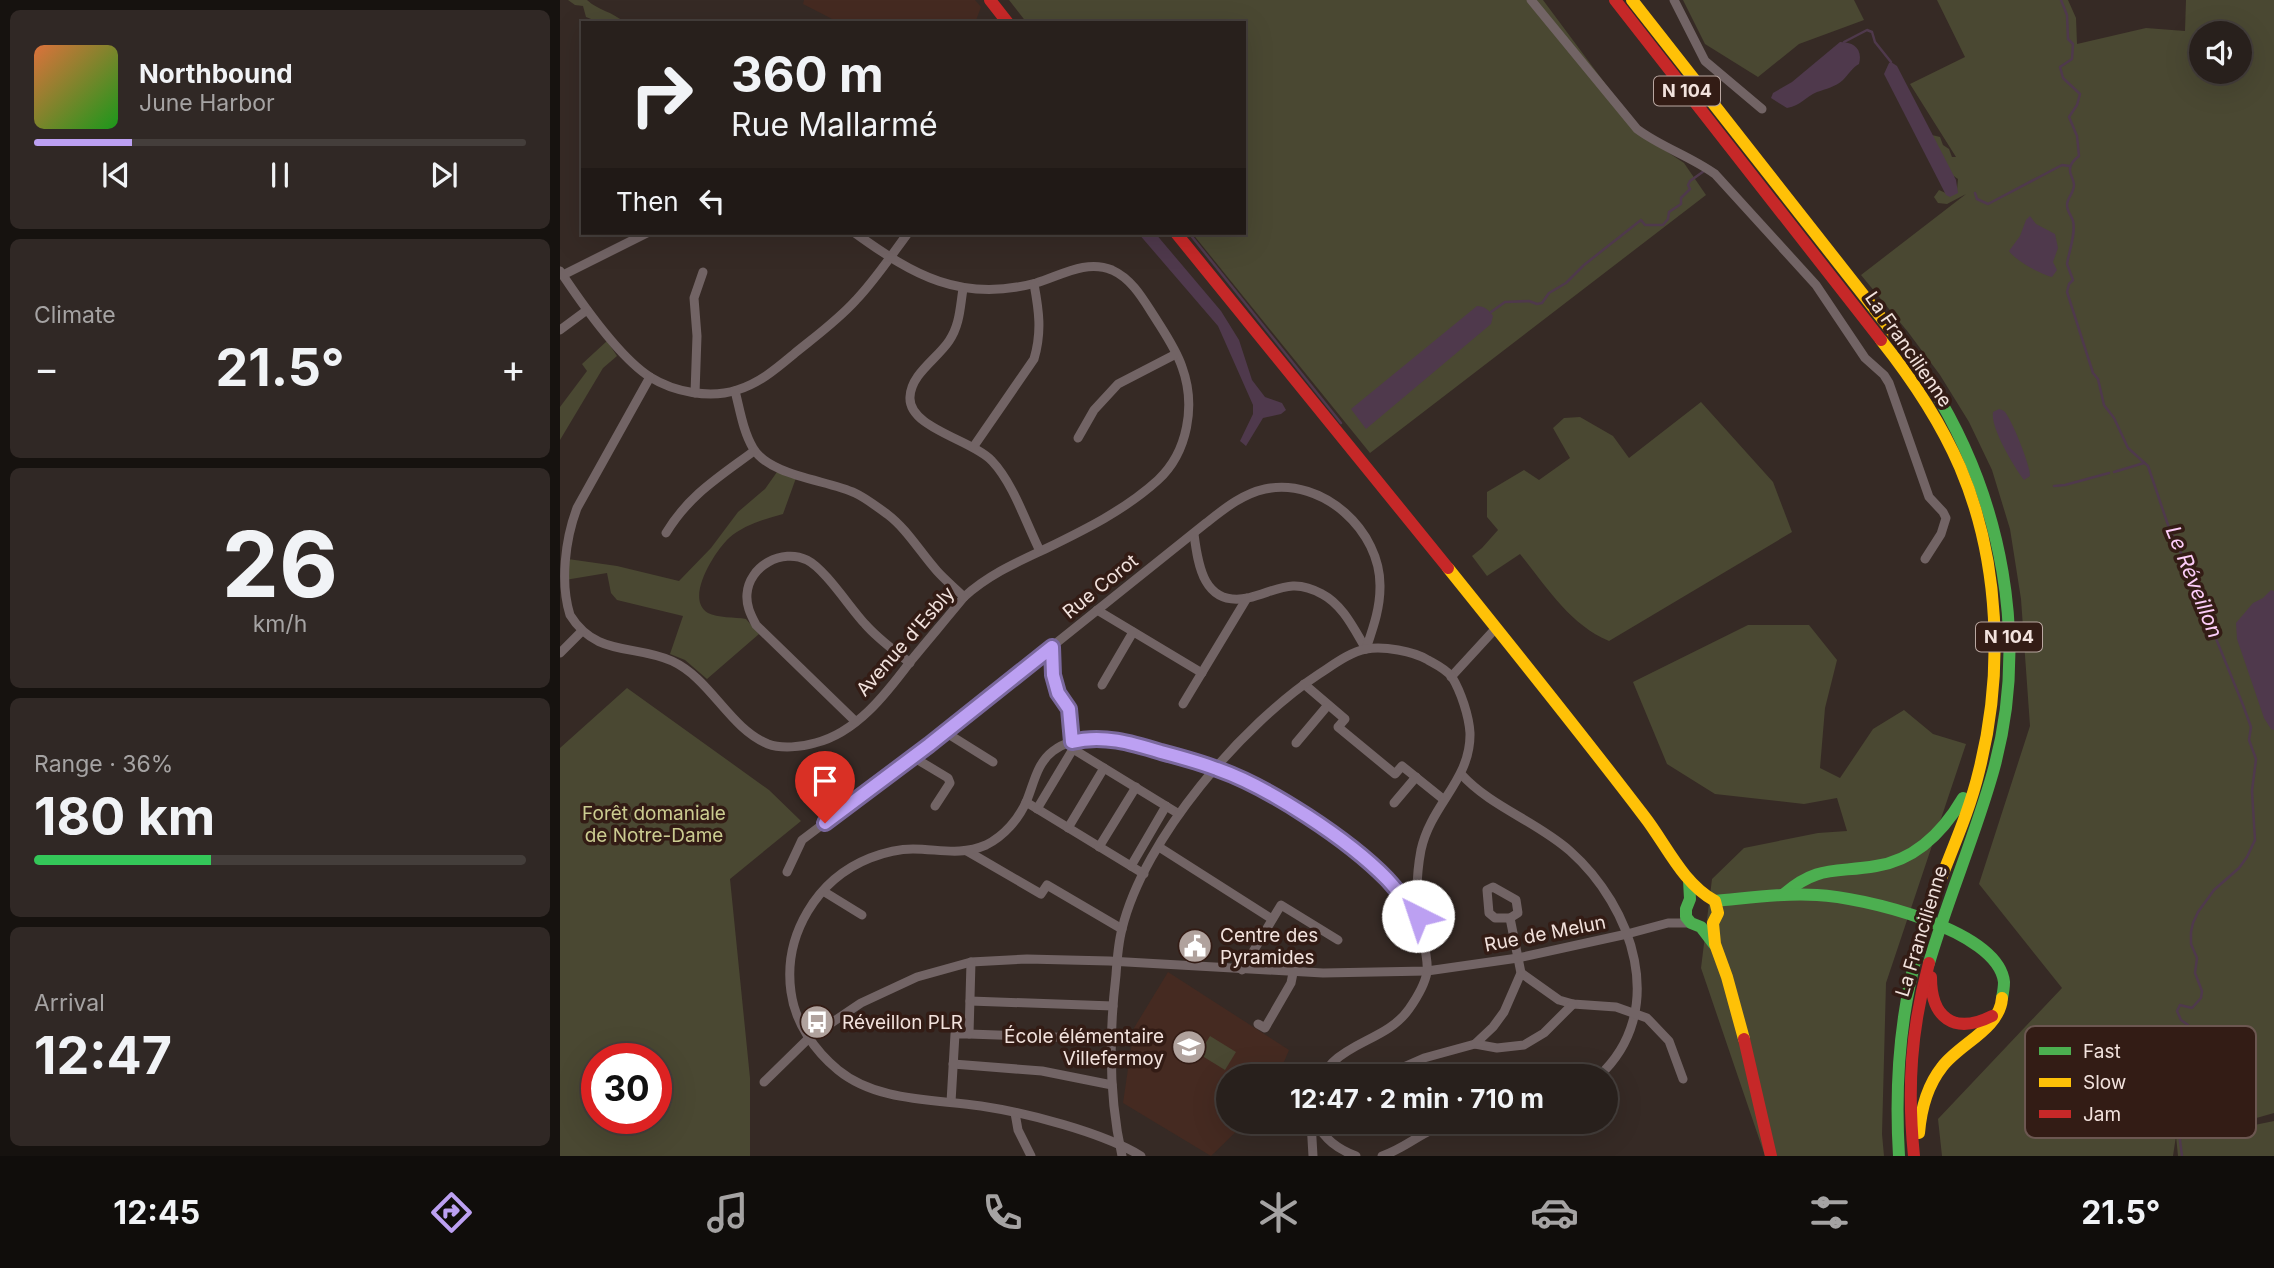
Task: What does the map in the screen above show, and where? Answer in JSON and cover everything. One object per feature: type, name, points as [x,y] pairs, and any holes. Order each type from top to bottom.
[{"type":"main road","points":[[990,0],[1007,21]]},
{"type":"main road","name":"La Francilienne","points":[[1615,0],[1905,369],[1952,451],[1974,508],[1982,538],[1995,621],[1994,682],[1989,725],[1972,793],[1920,938],[1909,983],[1899,1044],[1896,1085],[1899,1156]]},
{"type":"main road","name":"La Francilienne","points":[[1633,0],[1916,362],[1951,417],[1969,455],[1996,535],[2006,595],[2009,643],[2005,713],[1996,762],[1982,810],[1940,923],[1922,985],[1910,1085],[1910,1128],[1915,1156]]},
{"type":"main road","points":[[1178,235],[1496,628],[1647,819],[1689,880],[1693,901],[1708,917],[1727,977],[1771,1156]]},
{"type":"main road","points":[[1784,894],[1814,872],[1893,862],[1919,849],[1940,832],[1956,811],[1982,751]]},
{"type":"main road","points":[[1693,901],[1686,917],[1708,917],[1735,899],[1784,894],[1851,898],[1901,911],[1958,935],[1986,953],[1998,965],[2006,985],[2003,1003],[1991,1024],[1956,1051],[1939,1070],[1922,1107],[1915,1156]]},
{"type":"main road","points":[[1940,923],[1930,988],[1938,1011],[1953,1023],[1974,1025],[1992,1015],[2003,1003]]},
{"type":"street","points":[[1531,0],[1637,129],[1656,144],[1699,162],[1715,174],[1816,285],[1865,358],[1884,374],[1929,497],[1946,518],[1941,534],[1925,559]]},
{"type":"street","points":[[1674,0],[1705,61],[1762,109]]},
{"type":"street","points":[[644,235],[561,273],[587,310],[630,360],[650,377],[695,393],[735,391],[765,377],[855,301],[907,235]]},
{"type":"street","name":"Avenue d'Esbly","points":[[582,631],[605,645],[652,655],[689,671],[747,730],[769,744],[791,747],[816,743],[835,735],[873,707],[964,597],[978,584],[1001,569],[1106,518],[1160,478],[1179,450],[1189,419],[1188,387],[1182,365],[1142,296],[1132,284],[1113,271],[1090,266],[1034,284],[996,289],[963,289],[935,282],[890,258],[858,235]]},
{"type":"street","points":[[695,393],[697,335],[694,298],[703,272]]},
{"type":"street","points":[[974,446],[1034,359],[1041,321],[1034,284]]},
{"type":"street","points":[[963,289],[958,325],[949,341],[916,378],[909,400],[913,412],[923,422],[974,446],[991,460],[1004,477],[1040,551]]},
{"type":"street","points":[[560,330],[587,310]]},
{"type":"street","points":[[1078,438],[1094,410],[1118,384],[1176,354]]},
{"type":"street","points":[[560,653],[582,631],[569,613],[562,596],[561,575],[568,531],[577,508],[650,377]]},
{"type":"street","points":[[735,391],[744,429],[754,451],[771,464],[787,471],[858,494],[890,516],[936,570],[964,597]]},
{"type":"street","points":[[666,533],[683,507],[694,496],[754,451]]},
{"type":"street","name":"Rue Corot","points":[[787,872],[802,839],[913,757],[1224,509],[1247,495],[1267,489],[1296,490],[1328,500],[1364,533],[1373,547],[1381,584],[1379,608],[1366,649]]},
{"type":"street","points":[[1194,534],[1197,561],[1203,580],[1217,593],[1231,598],[1247,598],[1285,586],[1303,587],[1322,594],[1338,606],[1366,649]]},
{"type":"street","points":[[855,721],[756,625],[748,610],[747,595],[750,581],[758,570],[782,556],[797,556],[810,561],[820,569],[866,626],[910,663]]},
{"type":"street","points":[[1183,704],[1247,598]]},
{"type":"street","points":[[1097,610],[1202,673]]},
{"type":"street","points":[[1451,677],[1496,628]]},
{"type":"street","points":[[1102,685],[1133,632]]},
{"type":"street","points":[[1037,809],[1072,746],[1069,709],[1058,693],[1053,675],[1052,647]]},
{"type":"street","points":[[1122,1156],[1112,1086],[1113,1006],[1117,961],[1122,929],[1158,847],[1214,768],[1264,717],[1304,684],[1340,660],[1366,649],[1408,651],[1441,667],[1451,677],[1470,729],[1469,754],[1461,774],[1429,823],[1421,850],[1418,916],[1427,971],[1419,993],[1394,1026],[1332,1064]]},
{"type":"street","points":[[1304,684],[1345,719],[1338,727],[1395,774],[1402,766],[1443,799]]},
{"type":"street","points":[[1296,743],[1328,705]]},
{"type":"street","points":[[945,732],[993,762]]},
{"type":"street","points":[[1141,1156],[1119,1144],[1049,1121],[877,1091],[840,1071],[809,1038],[791,995],[794,944],[800,925],[822,891],[836,877],[881,854],[912,849],[967,852],[1000,837],[1016,821],[1027,802],[1042,762],[1053,751],[1086,739],[1101,738],[1214,768],[1254,785],[1339,839],[1386,879],[1418,916]]},
{"type":"street","points":[[1072,746],[1179,814]]},
{"type":"street","points":[[913,757],[948,778],[950,783],[935,806]]},
{"type":"street","points":[[1068,828],[1104,768]]},
{"type":"street","points":[[1461,774],[1475,789],[1570,851],[1592,873],[1608,895],[1627,934],[1637,972],[1634,1014],[1625,1041],[1609,1064]]},
{"type":"street","points":[[1394,803],[1416,777]]},
{"type":"street","points":[[1099,847],[1136,788]]},
{"type":"street","points":[[1027,802],[1144,874]]},
{"type":"street","points":[[1131,866],[1166,806]]},
{"type":"street","points":[[1158,847],[1272,919]]},
{"type":"street","points":[[967,852],[1041,894],[1046,885],[1122,929]]},
{"type":"street","points":[[822,891],[862,915]]},
{"type":"street","name":"Rue de Melun","points":[[1668,923],[1693,901]]},
{"type":"street","points":[[1242,970],[1280,905],[1338,940]]},
{"type":"street","name":"Rue de Melun","points":[[764,1082],[809,1038],[861,1003],[917,977],[971,962],[1027,959],[1117,961],[1293,973],[1427,971],[1518,958],[1668,923],[1708,917]]},
{"type":"street","points":[[1475,1044],[1504,1012],[1521,973],[1510,918]]},
{"type":"street","points":[[970,1034],[971,962]]},
{"type":"street","points":[[1258,1024],[1265,1028],[1291,984],[1293,973]]},
{"type":"street","points":[[1521,973],[1559,1000],[1573,1004],[1602,1004],[1647,1018],[1669,1041],[1683,1079]]},
{"type":"street","points":[[970,1001],[1113,1006]]},
{"type":"street","points":[[1410,1064],[1475,1044],[1497,1048],[1524,1045],[1544,1033],[1573,1004]]},
{"type":"street","points":[[951,1102],[955,1034],[1112,1039]]},
{"type":"street","points":[[953,1064],[1042,1071],[1112,1086]]},
{"type":"street","points":[[1015,1114],[1018,1130],[1031,1156]]},
{"type":"street","points":[[1313,1134],[1313,1156]]},
{"type":"street","points":[[1322,1134],[1334,1146],[1356,1156]]},
{"type":"street","points":[[1382,1156],[1421,1134]]},
{"type":"shaded area","points":[[804,0],[975,0],[981,7],[976,21],[836,21],[803,4]]},
{"type":"shaded area","points":[[1840,42],[1853,45],[1860,54],[1859,64],[1843,80],[1787,108],[1771,98],[1773,93],[1792,82]]},
{"type":"shaded area","points":[[1891,62],[1897,66],[1956,180],[1958,193],[1950,197],[1946,195],[1884,74]]},
{"type":"shaded area","points":[[2030,216],[2036,224],[2055,234],[2058,248],[2053,262],[2057,270],[2052,277],[2029,267],[2009,251]]},
{"type":"shaded area","points":[[1140,235],[1157,235],[1221,311],[1239,340],[1252,380],[1265,397],[1282,403],[1286,410],[1281,414],[1263,418],[1246,446],[1240,441],[1253,414],[1253,405],[1218,326]]},
{"type":"shaded area","points":[[1477,306],[1488,310],[1493,316],[1491,324],[1366,429],[1351,409]]},
{"type":"shaded area","points":[[1999,409],[2007,415],[2024,453],[2030,476],[2024,480],[2009,457],[1995,427],[1993,412]]},
{"type":"shaded area","points":[[2271,590],[2274,591],[2274,730],[2264,718],[2237,639],[2236,623],[2253,603]]},
{"type":"shaded area","name":"École élémentaire Villefermoy","points":[[1168,972],[1289,1050],[1283,1064],[1216,1064],[1216,1134],[1234,1134],[1211,1156],[1123,1103],[1134,1028]]},
{"type":"green space","points":[[568,0],[587,0],[622,21],[596,21],[586,17],[583,6]]},
{"type":"green space","points":[[1009,0],[1543,0],[1645,137],[1684,163],[1706,195],[1370,453],[1194,235],[1246,235],[1246,21],[1025,21]]},
{"type":"green space","points":[[1683,0],[1854,0],[1864,20],[1799,44],[1758,77],[1705,44]]},
{"type":"green space","points":[[1937,0],[2068,0],[2076,18],[2077,44],[2146,28],[2185,31],[2186,0],[2274,0],[2274,1113],[2256,1118],[2256,1026],[2026,1026],[2062,988],[1979,884],[2030,726],[2021,599],[2010,529],[1992,470],[1969,422],[1940,375],[1861,275],[1966,194],[1947,204],[1938,203],[1934,197],[1939,190],[1950,195],[1957,190],[1958,179],[1945,170],[1932,135],[1940,137],[1952,157],[1956,157],[1910,84],[1965,57]]},
{"type":"green space","points":[[607,341],[617,356],[603,368],[560,440],[560,407],[587,371],[582,364]]},
{"type":"green space","points":[[1701,402],[1773,482],[1792,532],[1609,641],[1570,615],[1520,554],[1487,576],[1472,556],[1498,530],[1487,517],[1487,492],[1524,470],[1539,480],[1570,458],[1553,428],[1564,418],[1580,417],[1613,436],[1629,458]]},
{"type":"green space","points":[[777,472],[796,478],[783,514],[735,533],[716,553],[704,575],[699,597],[701,606],[712,615],[746,619],[759,634],[707,679],[685,660],[670,654],[683,616],[617,600],[611,593],[607,573],[565,580],[568,559],[617,566],[679,581],[711,548],[738,512],[765,489]]},
{"type":"green space","points":[[1748,625],[1809,625],[1837,660],[1825,708],[1820,768],[1840,778],[1873,729],[1904,710],[1933,734],[1966,744],[1886,983],[1882,1134],[1884,1156],[1765,1156],[1701,968],[1712,879],[1744,848],[1818,833],[1847,831],[1837,798],[1804,804],[1715,794],[1667,764],[1633,682]]},
{"type":"green space","name":"Forêt domaniale de Notre-Dame","points":[[627,688],[769,790],[801,821],[730,879],[750,1078],[750,1156],[560,1156],[560,748]]},
{"type":"green space","points":[[2025,1027],[2025,1138],[2176,1138],[2173,1156],[1942,1156],[1938,1119]]},
{"type":"green space","points":[[1210,1036],[1236,1052],[1229,1064],[1216,1064],[1199,1054]]},
{"type":"green space","points":[[2274,1121],[2274,1156],[2178,1156],[2176,1138],[2256,1138],[2256,1125]]},
{"type":"waterway","name":"Le Réveillon","points":[[2061,0],[2067,15],[2068,39],[2073,44],[2072,59],[2060,67],[2063,78],[2080,94],[2069,117],[2077,136],[2079,156],[2070,169],[2074,185],[2067,205],[2074,231],[2067,264],[2073,280],[2067,292],[2093,373],[2098,379],[2104,405],[2114,418],[2128,448],[2148,466],[2168,525],[2243,705],[2251,727],[2249,740],[2256,759],[2252,791],[2255,840],[2239,868],[2214,890],[2193,923],[2191,944],[2197,958],[2195,973],[2202,991],[2201,998],[2192,1008],[2180,1005],[2177,1011],[2181,1020],[2188,1026]]},
{"type":"waterway","points":[[1844,42],[1867,30],[1872,32],[1875,42],[1891,62]]},
{"type":"waterway","points":[[1975,193],[1977,199],[1988,204],[2062,165],[2070,166]]},
{"type":"waterway","points":[[1491,312],[1505,302],[1542,303],[1549,293],[1566,283],[1584,265],[1641,220],[1645,225],[1663,225],[1669,212],[1681,204],[1681,198],[1690,189],[1690,181],[1704,171]]},
{"type":"waterway","points":[[1191,235],[1341,423]]},
{"type":"waterway","points":[[2114,472],[2144,463]]},
{"type":"waterway","points":[[2054,486],[2109,473]]},
{"type":"waterway","name":"Le Réveillon","points":[[2180,1138],[2182,1156]]},
{"type":"traffic: fast","points":[[1929,963],[1993,772],[2004,722],[2009,672],[2008,622],[1992,523],[1976,475],[1956,429],[1931,385]]},
{"type":"traffic: fast","points":[[1784,894],[1817,874],[1876,866],[1904,858],[1937,833],[1963,798]]},
{"type":"traffic: fast","points":[[1689,880],[1690,899],[1686,917],[1691,923],[1701,927],[1714,944]]},
{"type":"traffic: fast","points":[[1899,1156],[1898,1085],[1904,1016],[1918,949],[1940,881]]},
{"type":"traffic: fast","points":[[1715,901],[1779,895],[1817,895],[1864,902],[1925,919],[1978,946],[1996,963],[2004,982],[2002,998]]},
{"type":"traffic: slow","points":[[1632,0],[1916,362],[1931,385]]},
{"type":"traffic: slow","points":[[1881,340],[1925,401],[1960,467],[1973,503],[1990,578],[1995,656],[1987,733],[1971,799],[1940,881]]},
{"type":"traffic: slow","points":[[1448,568],[1620,785],[1684,874],[1715,901],[1718,913],[1713,923],[1715,944],[1744,1039]]},
{"type":"traffic: slow","points":[[1919,1133],[1921,1115],[1932,1082],[1949,1059],[1994,1019],[2002,998]]},
{"type":"traffic: jam","points":[[990,0],[1006,21]]},
{"type":"traffic: jam","points":[[1615,0],[1881,340]]},
{"type":"traffic: jam","points":[[1178,235],[1448,568]]},
{"type":"traffic: jam","points":[[1914,1156],[1912,1059],[1918,1011],[1929,963]]},
{"type":"traffic: jam","points":[[1931,977],[1935,1003],[1947,1019],[1966,1024],[1992,1016]]},
{"type":"traffic: jam","points":[[1744,1039],[1771,1156]]},
{"type":"place","name":"Centre des Pyramides","points":[[1195,946]]},
{"type":"place","name":"Réveillon PLR","points":[[817,1022]]},
{"type":"place","name":"École élémentaire Villefermoy","points":[[1189,1047]]},
{"type":"route","points":[[825,823],[1052,647],[1053,675],[1058,693],[1069,709],[1072,742],[1101,738],[1132,744],[1219,769],[1254,785],[1349,846],[1386,879],[1418,916]]}]
